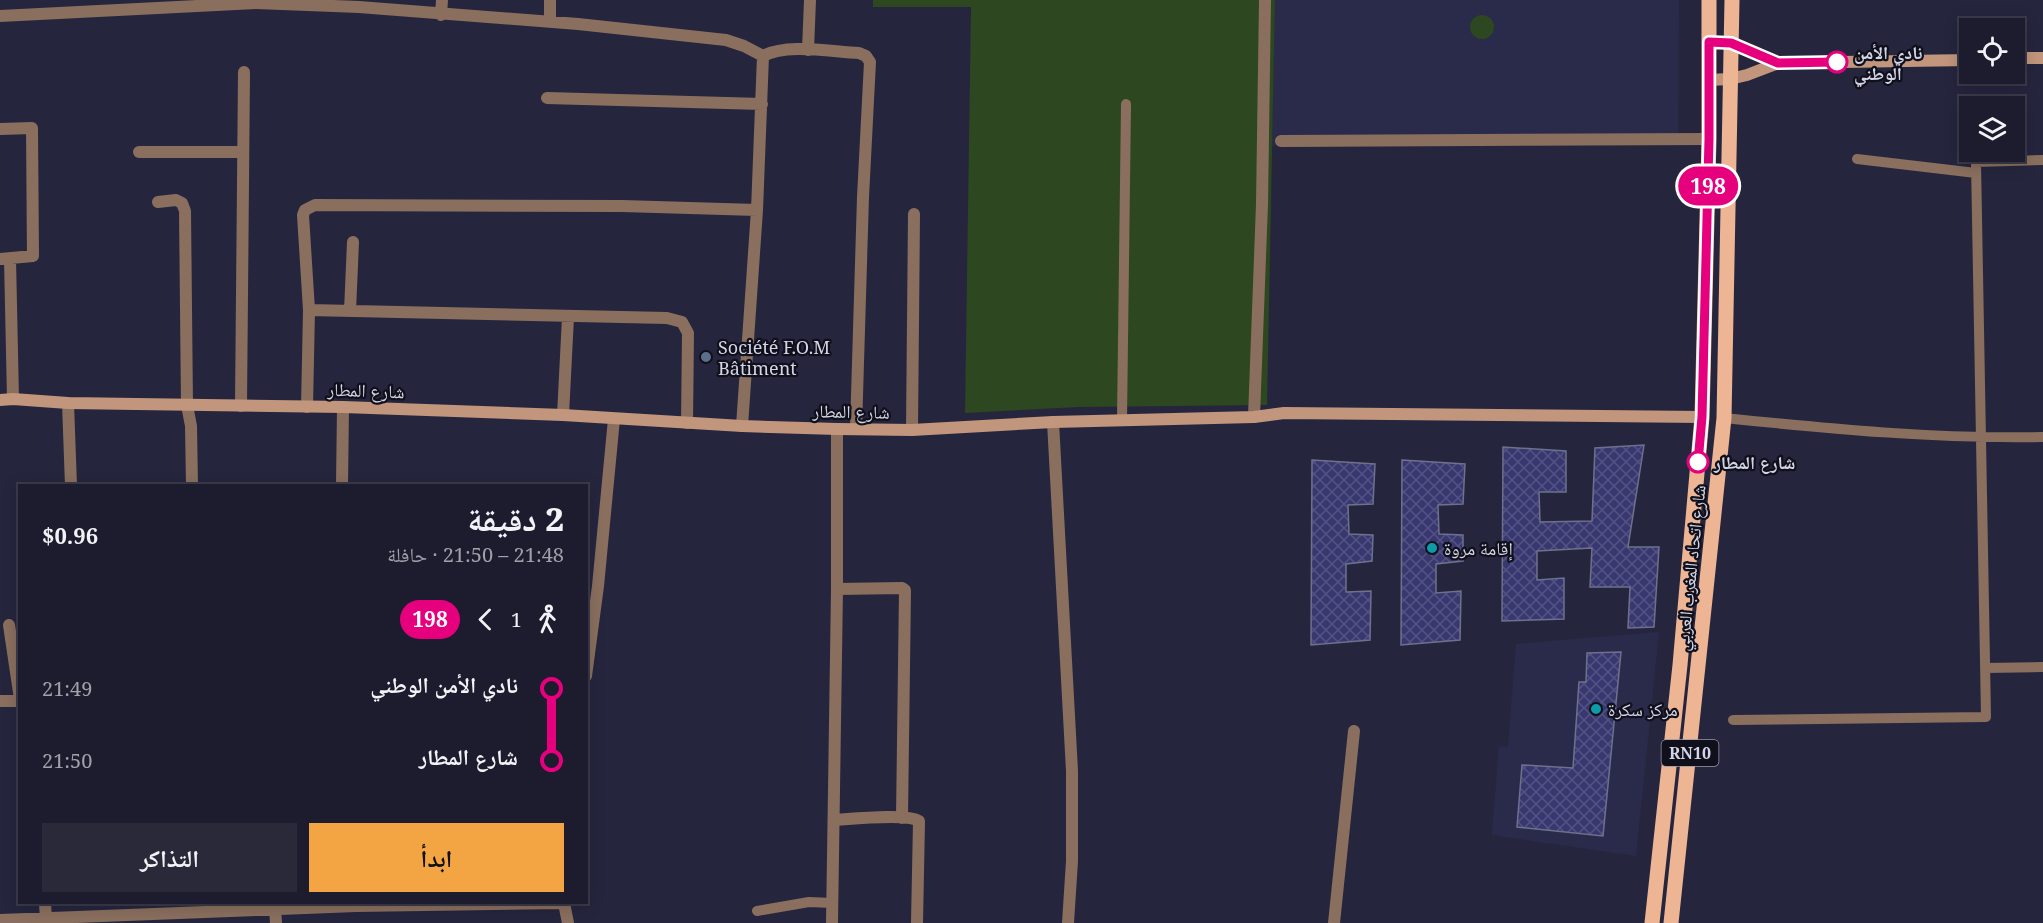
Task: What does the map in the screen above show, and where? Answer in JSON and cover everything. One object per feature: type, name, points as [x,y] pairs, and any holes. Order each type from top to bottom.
[{"type":"main road","name":"شارع اتحاد المغرب العربي","points":[[1652,923],[1680,665],[1702,417],[1709,139],[1709,0]]},
{"type":"main road","name":"شارع اتحاد المغرب العربي","points":[[1671,923],[1724,418],[1732,0]]},
{"type":"street","points":[[441,15],[442,0]]},
{"type":"street","points":[[550,0],[550,22]]},
{"type":"street","points":[[808,50],[810,0]]},
{"type":"street","points":[[1254,417],[1262,204],[1265,0]]},
{"type":"street","points":[[0,16],[256,2],[359,4],[441,15],[550,22],[726,40],[763,56]]},
{"type":"street","points":[[1709,42],[1731,43],[1778,63]]},
{"type":"street","points":[[763,56],[777,50],[808,50],[860,53],[870,62],[863,197],[856,429]]},
{"type":"street","points":[[742,426],[757,210],[763,56]]},
{"type":"street","points":[[2025,58],[2043,57]]},
{"type":"street","points":[[1708,80],[1730,79],[1778,63],[1959,60]]},
{"type":"street","points":[[241,406],[244,72]]},
{"type":"street","points":[[547,98],[762,104]]},
{"type":"street","points":[[0,129],[32,128],[33,256],[5,259],[13,399]]},
{"type":"street","points":[[1281,141],[1709,139]]},
{"type":"street","points":[[139,152],[243,152]]},
{"type":"street","points":[[158,202],[176,200],[182,203],[185,211],[187,405],[191,426],[192,484]]},
{"type":"street","points":[[308,407],[309,310],[303,215],[305,210],[315,205],[622,206],[757,210]]},
{"type":"street","points":[[912,430],[914,214]]},
{"type":"street","points":[[350,311],[353,242]]},
{"type":"street","points":[[309,310],[667,318],[682,322],[687,329],[688,340],[687,423]]},
{"type":"street","points":[[563,416],[568,317]]},
{"type":"street","name":"شارع المطار","points":[[0,400],[343,407],[742,426],[912,430],[1053,422],[1254,417],[1284,413],[1702,417]]},
{"type":"street","points":[[68,403],[71,484]]},
{"type":"street","points":[[342,484],[343,407]]},
{"type":"street","points":[[588,646],[592,585],[614,419]]},
{"type":"street","points":[[1053,422],[1072,771],[1072,861],[1068,923]]},
{"type":"street","points":[[832,923],[837,429]]},
{"type":"street","points":[[837,589],[902,588],[905,590],[902,818]]},
{"type":"street","points":[[9,624],[18,686]]},
{"type":"street","points":[[0,700],[18,700]]},
{"type":"street","points":[[1334,923],[1354,731]]},
{"type":"street","points":[[834,820],[902,818],[919,820],[917,923]]},
{"type":"street","points":[[45,904],[46,919]]},
{"type":"street","points":[[0,920],[61,920],[275,908],[506,904]]},
{"type":"street","points":[[564,904],[568,923]]},
{"type":"street","points":[[275,908],[276,923]]},
{"type":"lane","points":[[1122,420],[1126,104]]},
{"type":"lane","points":[[1857,159],[1976,173]]},
{"type":"lane","points":[[1733,720],[1986,717],[1976,162],[2043,160]]},
{"type":"lane","points":[[1724,418],[1853,431],[1982,438],[2043,437]]},
{"type":"lane","points":[[1985,668],[2043,667]]},
{"type":"lane","points":[[757,911],[809,902],[832,903]]},
{"type":"shaded area","points":[[1275,0],[1679,0],[1678,141],[1272,146]]},
{"type":"shaded area","points":[[1659,632],[1636,856],[1492,835],[1499,746],[1508,747],[1516,644]]},
{"type":"green space","points":[[873,0],[1275,0],[1267,405],[1078,407],[965,413],[971,7],[873,7]]},
{"type":"green space","points":[[1482,15],[1490,19],[1494,27],[1490,35],[1482,39],[1474,35],[1470,27],[1474,19]]},
{"type":"building","points":[[1644,445],[1628,547],[1659,547],[1654,627],[1628,628],[1630,587],[1590,587],[1592,548],[1537,551],[1537,580],[1564,578],[1564,619],[1502,621],[1503,447],[1566,451],[1566,492],[1539,492],[1540,522],[1592,521],[1595,448]]},
{"type":"building","points":[[1312,460],[1375,464],[1373,504],[1348,505],[1349,534],[1373,535],[1372,561],[1346,564],[1346,592],[1371,591],[1370,640],[1311,645]]},
{"type":"building","name":"إقامة مروة","points":[[1402,460],[1465,464],[1463,504],[1438,505],[1439,534],[1463,535],[1463,561],[1436,564],[1436,593],[1461,591],[1460,640],[1401,645]]},
{"type":"building","name":"مركز سكرة","points":[[1621,652],[1603,836],[1517,827],[1522,765],[1573,768],[1579,682],[1586,682],[1587,653]]},
{"type":"bus line","name":"198","points":[[1698,462],[1702,417],[1709,139],[1709,42],[1731,43],[1778,63],[1837,62]]},
{"type":"place","name":"نادي الأمن الوطني","points":[[1837,62]]},
{"type":"place","name":"Société F.O.M Bâtiment","points":[[706,357]]},
{"type":"place","name":"شارع المطار","points":[[1698,462]]},
{"type":"place","name":"إقامة مروة","points":[[1432,548]]},
{"type":"place","name":"مركز سكرة","points":[[1596,709]]}]
